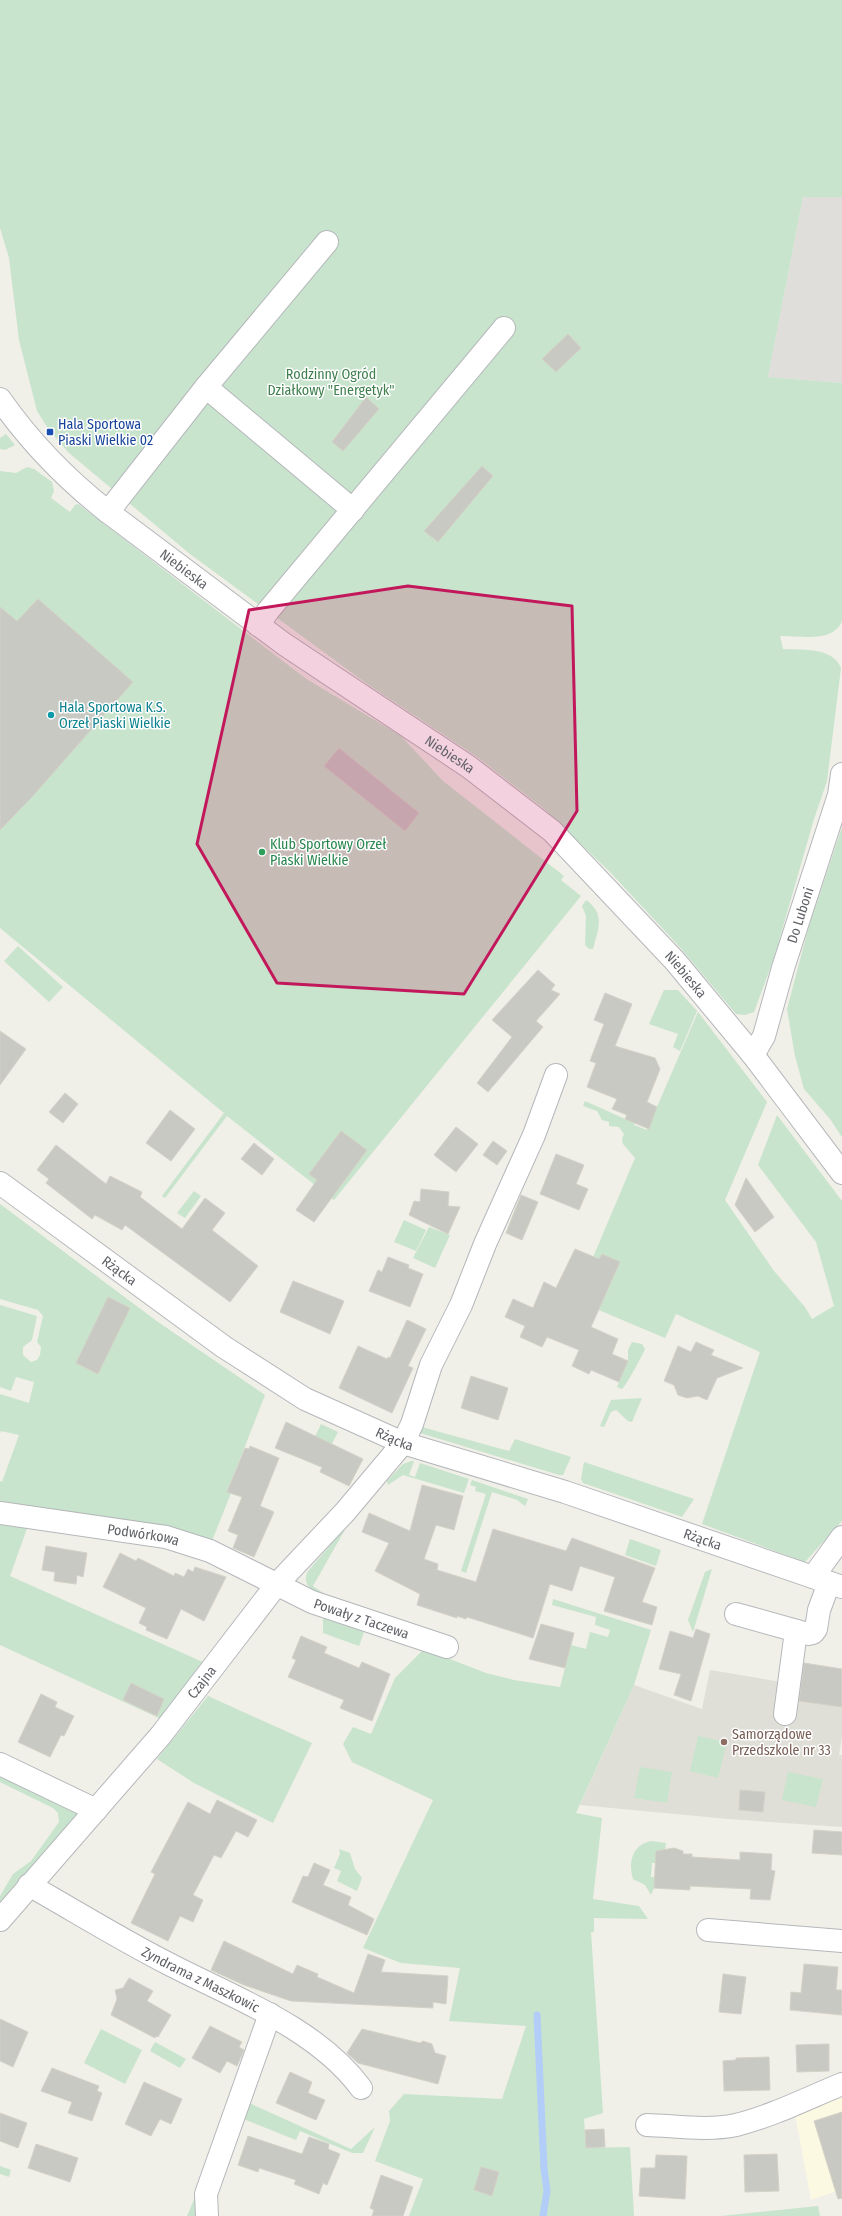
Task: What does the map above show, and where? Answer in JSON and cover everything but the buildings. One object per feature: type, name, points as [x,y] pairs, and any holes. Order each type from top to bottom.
[{"type":"street","points":[[108,512],[206,388],[327,242]]},
{"type":"street","points":[[258,625],[268,611],[504,328]]},
{"type":"street","points":[[206,388],[353,510]]},
{"type":"street","name":"Niebieska","points":[[0,399],[34,444],[81,491],[258,625],[470,767],[552,831],[664,949],[752,1055],[842,1173]]},
{"type":"street","name":"Do Luboni","points":[[752,1055],[764,1036],[783,968],[839,795],[842,774]]},
{"type":"street","name":"Czajna","points":[[0,1920],[161,1735],[277,1584],[345,1512],[403,1443],[412,1424],[431,1365],[461,1305],[485,1244],[534,1135],[556,1075]]},
{"type":"street","name":"Rżącka","points":[[0,1183],[224,1347],[305,1399],[403,1443],[565,1492],[828,1582]]},
{"type":"street","name":"Podwórkowa","points":[[0,1514],[166,1537],[210,1551],[277,1584]]},
{"type":"street","points":[[736,1614],[808,1634],[813,1633],[816,1629],[819,1610],[842,1537]]},
{"type":"street","name":"Powały z Taczewa","points":[[277,1584],[312,1602],[447,1647]]},
{"type":"street","points":[[785,1714],[796,1631]]},
{"type":"street","points":[[0,1764],[96,1810]]},
{"type":"street","name":"Zyndrama z Maszkowic","points":[[29,1885],[166,1963],[270,2014],[334,2058],[361,2088]]},
{"type":"street","points":[[708,1930],[842,1941]]},
{"type":"street","points":[[207,2216],[206,2194],[270,2014]]},
{"type":"street","points":[[647,2125],[712,2127],[735,2125],[775,2111],[842,2084]]},
{"type":"highlighted area","points":[[408,586],[572,606],[577,811],[464,994],[277,983],[197,844],[249,610]]},
{"type":"shaded area","points":[[803,197],[842,197],[842,383],[768,377]]},
{"type":"shaded area","name":"Samorządowe Przedszkole nr 33","points":[[802,1663],[842,1669],[842,1737],[839,1755],[842,1755],[842,1827],[728,1819],[580,1805],[634,1685],[702,1709],[710,1670],[800,1685]]},
{"type":"shaded area","points":[[842,2089],[842,2189],[811,2200],[794,2109]]},
{"type":"green space","name":"Rodzinny Ogród Działkowy \"Energetyk\"","points":[[0,0],[842,0],[842,197],[803,197],[768,377],[842,383],[842,621],[831,633],[823,636],[780,636],[783,649],[808,650],[824,653],[837,661],[841,668],[827,781],[814,819],[774,958],[754,1012],[745,1015],[736,1014],[677,944],[609,871],[543,808],[477,757],[370,686],[190,554],[69,453],[49,430],[37,411],[19,340],[9,258],[0,228]]},
{"type":"green space","points":[[6,434],[15,445],[5,450],[0,449],[0,438]]},
{"type":"green space","name":"Klub Sportowy Orzeł Piaski Wielkie","points":[[27,467],[34,469],[52,482],[54,491],[51,498],[70,512],[75,505],[78,504],[305,678],[401,736],[443,781],[564,876],[561,880],[581,896],[334,1200],[227,1116],[165,1198],[162,1196],[224,1113],[0,928],[0,471],[16,473]]},
{"type":"green space","points":[[842,827],[842,1137],[830,1119],[804,1089],[795,1056],[787,1009],[809,926]]},
{"type":"green space","points":[[586,900],[596,911],[599,922],[593,949],[589,949],[585,945],[586,916],[582,906]]},
{"type":"green space","points":[[18,946],[63,987],[49,1002],[4,961]]},
{"type":"green space","points":[[664,990],[678,990],[697,1011],[680,1051],[673,1047],[678,1034],[649,1024]]},
{"type":"green space","points":[[698,1012],[767,1102],[725,1200],[774,1271],[805,1307],[812,1319],[834,1306],[816,1242],[758,1165],[777,1115],[842,1201],[842,1521],[805,1562],[702,1524],[760,1352],[676,1314],[665,1338],[575,1300],[635,1158],[623,1144],[622,1139],[624,1134],[619,1127],[609,1126],[609,1122],[602,1120],[597,1111],[583,1106],[585,1101],[647,1130]]},
{"type":"green space","points":[[194,1191],[201,1196],[185,1218],[177,1213]]},
{"type":"green space","points":[[0,1204],[158,1322],[265,1395],[227,1492],[231,1493],[212,1541],[0,1503],[0,1481],[2,1482],[19,1435],[1,1431],[0,1433],[0,1394],[29,1403],[34,1382],[16,1377],[11,1391],[0,1387],[0,1305],[37,1316],[32,1340],[23,1347],[23,1355],[31,1362],[37,1360],[40,1355],[41,1347],[37,1342],[43,1316],[38,1310],[0,1299]]},
{"type":"green space","points":[[404,1220],[426,1230],[416,1251],[394,1242]]},
{"type":"green space","points":[[429,1227],[450,1235],[435,1268],[413,1258]]},
{"type":"green space","points":[[632,1342],[642,1344],[645,1349],[622,1389],[617,1387],[628,1361],[628,1350]]},
{"type":"green space","points":[[642,1398],[632,1422],[628,1421],[616,1410],[611,1412],[604,1427],[600,1426],[611,1400]]},
{"type":"green space","points":[[321,1424],[338,1432],[320,1467],[304,1460]]},
{"type":"green space","points":[[418,1426],[509,1451],[515,1439],[571,1457],[563,1475],[559,1475],[420,1433]]},
{"type":"green space","points":[[414,1461],[409,1475],[415,1477],[420,1463],[469,1479],[464,1493],[403,1475],[388,1485],[387,1481],[403,1464]]},
{"type":"green space","points":[[584,1462],[694,1499],[682,1517],[583,1483],[581,1479]]},
{"type":"green space","points":[[472,1480],[528,1499],[525,1506],[517,1500],[492,1492],[466,1573],[461,1571],[486,1494],[475,1491],[476,1487],[470,1485]]},
{"type":"green space","points":[[0,1521],[29,1523],[10,1576],[205,1663],[161,1719],[0,1645]]},
{"type":"green space","points":[[347,1526],[313,1586],[335,1601],[416,1629],[416,1632],[395,1627],[330,1603],[331,1600],[312,1590],[308,1586],[306,1577],[308,1571]]},
{"type":"green space","points":[[630,1539],[661,1550],[656,1566],[625,1555]]},
{"type":"green space","points":[[712,1569],[693,1632],[688,1620],[705,1572]]},
{"type":"green space","points":[[553,1599],[651,1630],[634,1685],[576,1813],[602,1818],[593,1899],[639,1906],[648,1919],[594,1918],[594,1932],[591,1932],[603,2113],[584,2119],[586,2148],[630,2147],[634,2216],[409,2216],[423,2179],[375,2161],[390,2121],[389,2111],[404,2094],[502,2099],[526,2026],[449,2021],[460,1968],[401,1963],[363,1948],[433,1800],[352,1762],[343,1744],[353,1727],[371,1734],[395,1678],[424,1649],[486,1673],[514,1680],[560,1687],[571,1645],[586,1649],[590,1632],[608,1637],[610,1630],[595,1625],[596,1617],[552,1605]]},
{"type":"green space","points":[[323,1618],[364,1632],[359,1646],[323,1633]]},
{"type":"green space","points":[[208,1696],[312,1743],[273,1823],[194,1783],[157,1759]]},
{"type":"green space","points":[[698,1736],[727,1742],[718,1778],[690,1771]]},
{"type":"green space","points":[[640,1767],[672,1772],[667,1803],[634,1798]]},
{"type":"green space","points":[[0,1772],[82,1811],[0,1904],[0,1896],[13,1874],[31,1861],[59,1822],[58,1813],[53,1808],[0,1782]]},
{"type":"green space","points":[[788,1772],[823,1779],[816,1807],[782,1800]]},
{"type":"green space","points":[[652,1841],[666,1843],[665,1851],[656,1851],[656,1863],[652,1863],[651,1877],[655,1877],[654,1888],[651,1895],[645,1885],[633,1879],[631,1867],[633,1855],[636,1850],[645,1843]]},
{"type":"green space","points":[[339,1849],[350,1853],[355,1869],[362,1878],[357,1891],[337,1881],[341,1871],[334,1868],[340,1854]]},
{"type":"green space","points":[[101,2029],[142,2050],[125,2084],[84,2063]]},
{"type":"green space","points":[[155,2042],[186,2059],[180,2068],[150,2051]]},
{"type":"green space","points":[[247,2102],[351,2149],[375,2127],[363,2153],[352,2153],[300,2131],[296,2140],[241,2118]]},
{"type":"green space","points":[[0,2166],[11,2170],[9,2177],[0,2174]]},
{"type":"green space","points":[[201,2183],[198,2216],[187,2216]]},
{"type":"green space","points":[[818,2206],[820,2216],[721,2216]]},
{"type":"waterway","points":[[537,2015],[544,2168],[547,2191],[543,2216]]},
{"type":"place","name":"Hala Sportowa Piaski Wielkie 02","points":[[50,432]]},
{"type":"place","name":"Hala Sportowa K.S. Orzeł Piaski Wielkie","points":[[51,715]]},
{"type":"place","name":"Klub Sportowy Orzeł Piaski Wielkie","points":[[262,852]]},
{"type":"place","name":"Samorządowe Przedszkole nr 33","points":[[724,1742]]}]
